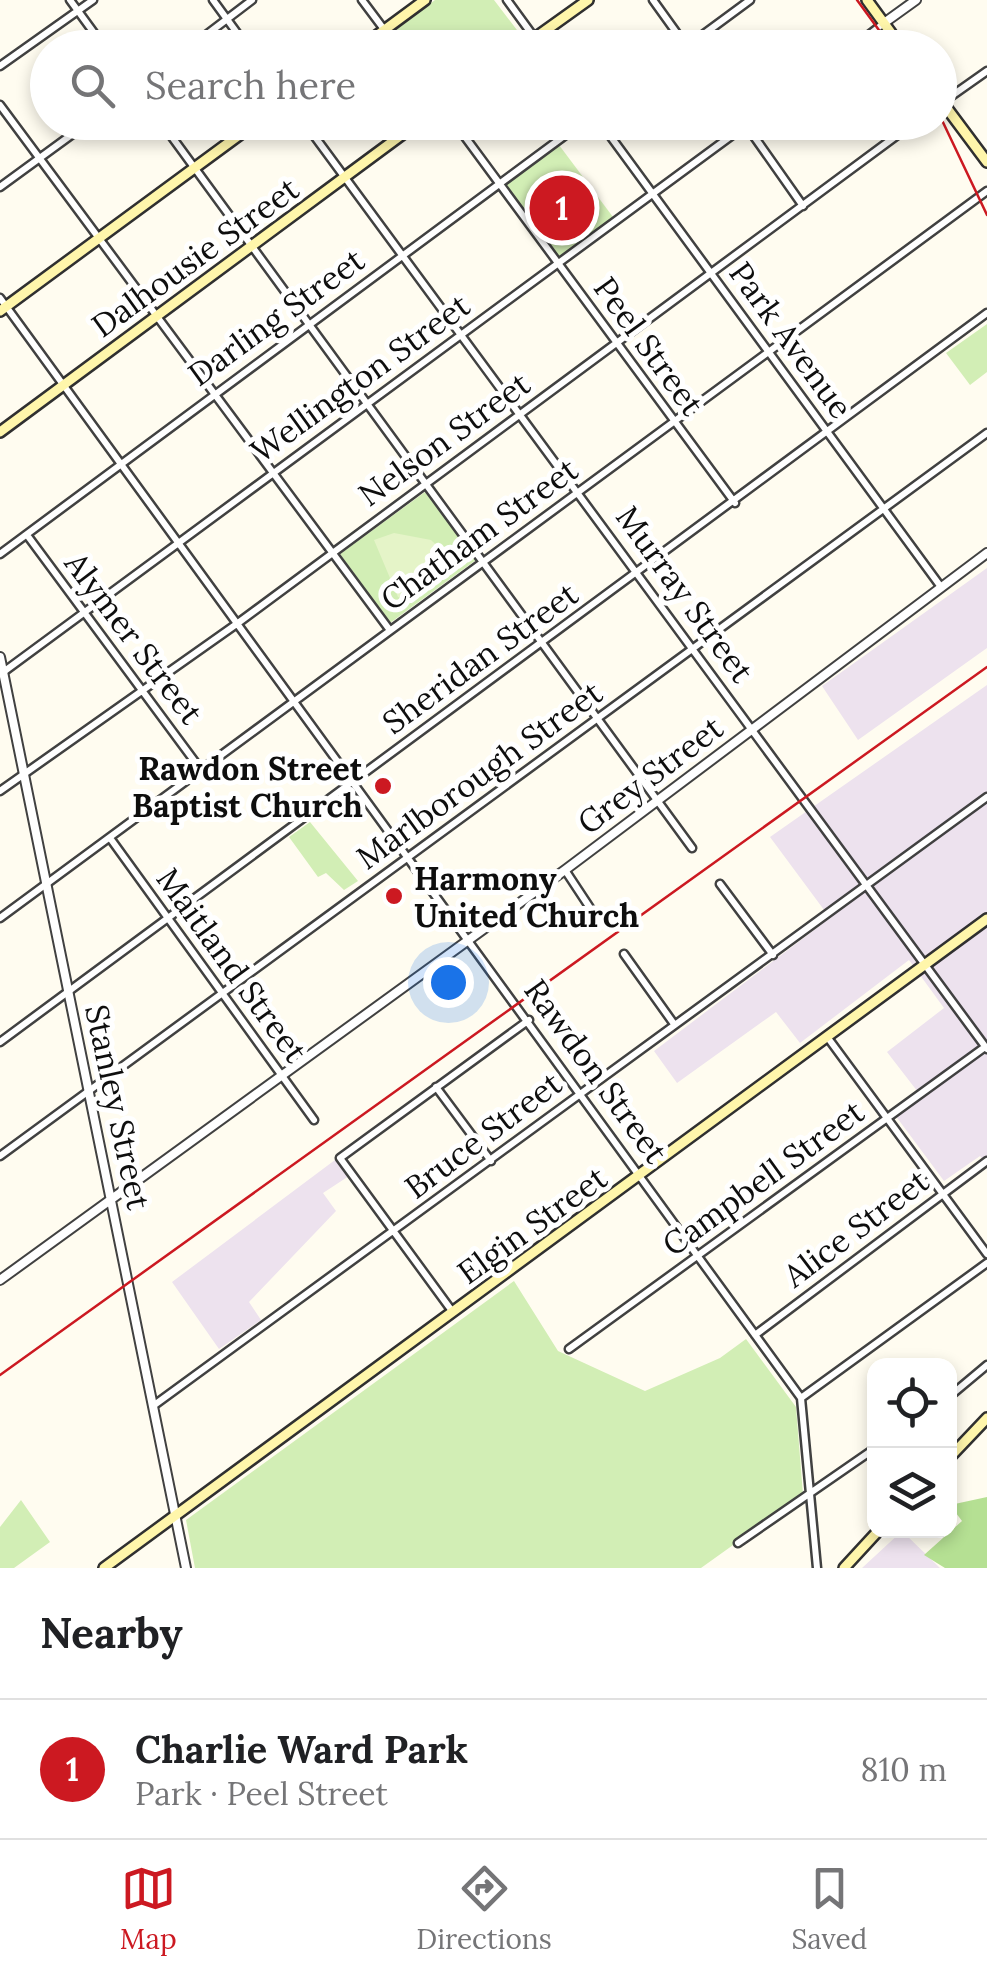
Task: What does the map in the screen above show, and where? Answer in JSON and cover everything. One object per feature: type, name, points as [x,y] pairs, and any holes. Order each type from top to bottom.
[{"type":"main road","points":[[385,29],[424,0]]},
{"type":"main road","points":[[545,30],[588,0]]},
{"type":"main road","points":[[867,0],[889,30]]},
{"type":"main road","points":[[957,124],[987,162]]},
{"type":"main road","points":[[2,305],[232,140]]},
{"type":"main road","name":"Dalhousie Street","points":[[0,432],[395,140]]},
{"type":"main road","name":"Elgin Street","points":[[104,1568],[987,919]]},
{"type":"main road","points":[[957,1450],[987,1418]]},
{"type":"main road","points":[[844,1568],[872,1538]]},
{"type":"street","points":[[70,0],[92,30]]},
{"type":"street","points":[[51,30],[93,0]]},
{"type":"street","points":[[213,0],[235,30]]},
{"type":"street","points":[[211,30],[252,0]]},
{"type":"street","points":[[362,0],[385,29]]},
{"type":"street","points":[[507,0],[528,30]]},
{"type":"street","points":[[653,0],[674,30]]},
{"type":"street","points":[[709,30],[750,0]]},
{"type":"street","points":[[875,30],[916,0]]},
{"type":"street","points":[[0,66],[30,45]]},
{"type":"street","points":[[957,91],[987,71]]},
{"type":"street","points":[[0,104],[271,475],[389,629]]},
{"type":"street","points":[[0,187],[64,140]]},
{"type":"street","points":[[174,140],[692,848]]},
{"type":"street","name":"Murray Street","points":[[317,140],[986,1048]]},
{"type":"street","name":"Peel Street","points":[[467,140],[735,502]]},
{"type":"street","name":"Darling Street","points":[[0,554],[558,140]]},
{"type":"street","name":"Park Avenue","points":[[613,140],[941,588]]},
{"type":"street","name":"Wellington Street","points":[[2,673],[724,140]]},
{"type":"street","points":[[758,140],[803,206]]},
{"type":"street","name":"Nelson Street","points":[[0,791],[238,622],[891,140]]},
{"type":"street","name":"Chatham Street","points":[[0,918],[389,629],[675,424],[987,190]]},
{"type":"street","name":"Rawdon Street","points":[[2,305],[529,1020],[800,1398]]},
{"type":"street","name":"Sheridan Street","points":[[0,1042],[987,313]]},
{"type":"street","name":"Marlborough Street","points":[[0,1156],[987,433]]},
{"type":"street","name":"Alymer Street","points":[[27,535],[202,770]]},
{"type":"street","name":"Grey Street","points":[[0,1280],[565,870],[987,554]]},
{"type":"street","name":"Stanley Street","points":[[0,657],[186,1568]]},
{"type":"street","name":"Bruce Street","points":[[153,1406],[987,797]]},
{"type":"street","name":"Maitland Street","points":[[110,838],[219,995],[314,1120]]},
{"type":"street","points":[[565,870],[596,917]]},
{"type":"street","points":[[720,884],[773,955]]},
{"type":"street","points":[[624,954],[674,1024]]},
{"type":"street","points":[[453,1313],[340,1158],[529,1020]]},
{"type":"street","points":[[828,1038],[987,1254]]},
{"type":"street","name":"Campbell Street","points":[[569,1348],[986,1048]]},
{"type":"street","points":[[436,1087],[490,1161]]},
{"type":"street","name":"Alice Street","points":[[755,1335],[987,1161]]},
{"type":"street","points":[[817,1568],[800,1398],[987,1263]]},
{"type":"street","points":[[957,1390],[987,1365]]},
{"type":"street","points":[[738,1543],[867,1454]]},
{"type":"shaded area","points":[[987,568],[987,648],[858,740],[822,686]]},
{"type":"shaded area","points":[[987,685],[987,1165],[980,1156],[944,1181],[895,1115],[921,1096],[887,1052],[944,1008],[909,960],[800,1043],[776,1012],[677,1083],[654,1051],[830,918],[770,837]]},
{"type":"shaded area","points":[[339,1157],[352,1174],[323,1193],[336,1211],[249,1302],[261,1320],[219,1349],[172,1282]]},
{"type":"shaded area","points":[[894,1538],[909,1538],[940,1568],[862,1568]]},
{"type":"green space","points":[[435,0],[494,0],[517,30],[396,30]]},
{"type":"green space","points":[[556,141],[616,221],[559,265],[499,185]]},
{"type":"green space","points":[[565,203],[582,226],[561,241],[544,217]]},
{"type":"green space","points":[[987,324],[987,372],[970,385],[946,353]]},
{"type":"green space","points":[[425,492],[476,560],[390,623],[340,554]]},
{"type":"green space","points":[[394,533],[431,540],[452,560],[403,598],[398,597],[374,540]]},
{"type":"green space","points":[[310,822],[358,881],[344,890],[326,873],[318,877],[289,837]]},
{"type":"green space","points":[[514,1281],[558,1351],[645,1391],[720,1358],[746,1339],[796,1407],[803,1495],[701,1568],[195,1568],[186,1520]]},
{"type":"green space","points":[[987,1497],[987,1568],[945,1568],[924,1555],[943,1538],[957,1538],[957,1525],[962,1521],[957,1503]]},
{"type":"green space","points":[[21,1500],[50,1542],[14,1568],[0,1568],[0,1527]]},
{"type":"railway","points":[[857,0],[879,30]]},
{"type":"railway","points":[[951,140],[987,215]]},
{"type":"railway","points":[[0,1375],[987,667]]},
{"type":"place","name":"Charlie Ward Park","points":[[562,208]]},
{"type":"place","name":"Rawdon Street Baptist Church","points":[[383,786]]},
{"type":"place","name":"Harmony United Church","points":[[394,896]]}]
